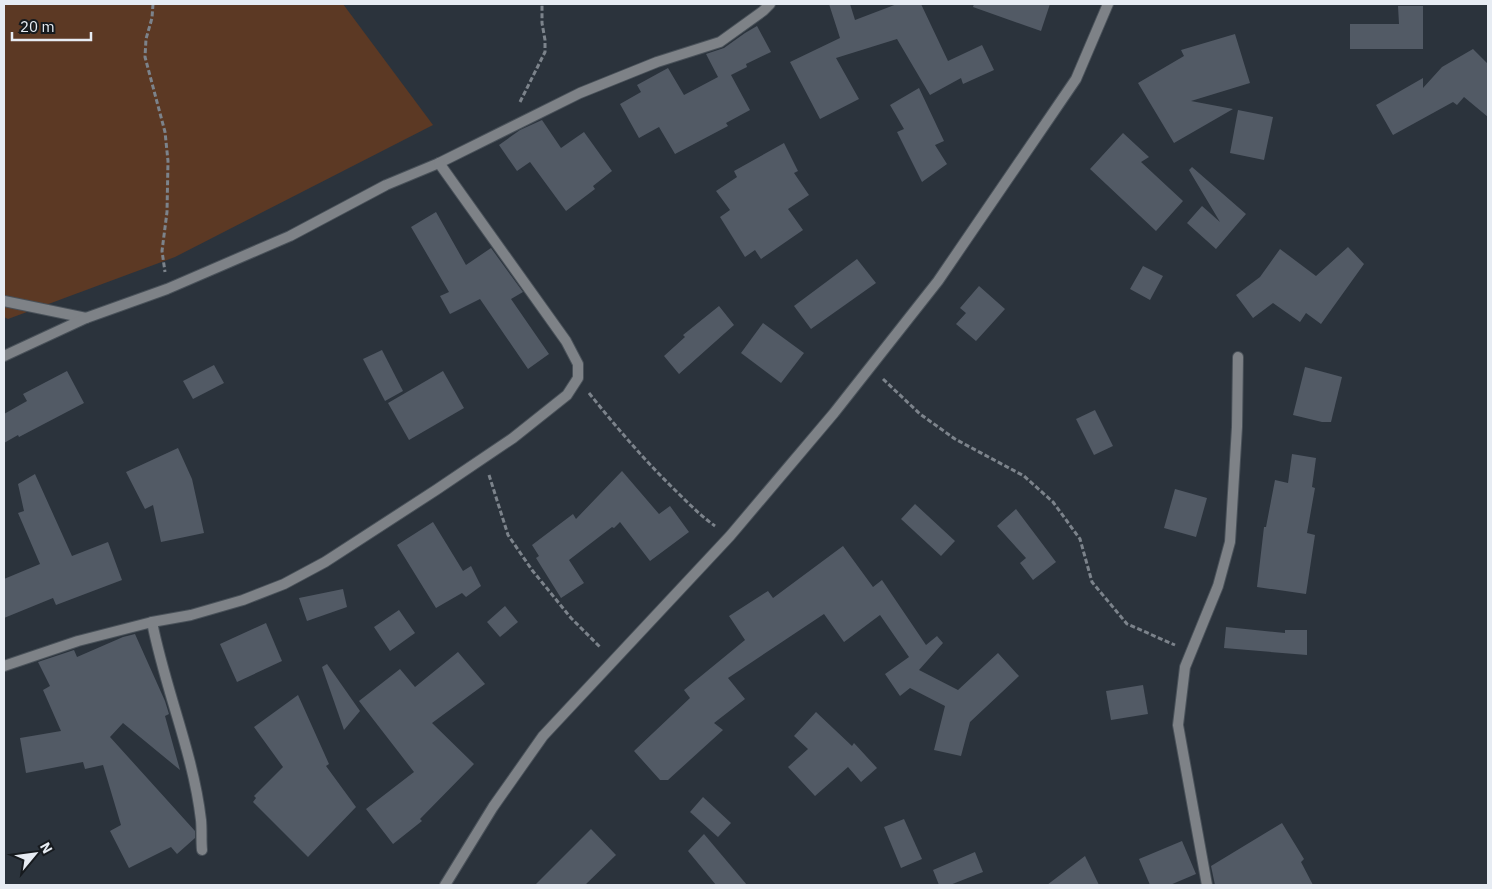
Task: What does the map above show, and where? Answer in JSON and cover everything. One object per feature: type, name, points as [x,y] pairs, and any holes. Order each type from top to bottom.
[{"type":"street","points":[[4,356],[86,318],[168,290],[290,236],[386,184],[439,163],[580,94],[657,62],[720,42],[763,12],[770,4]]},
{"type":"street","points":[[445,885],[493,807],[543,736],[730,536],[834,413],[938,281],[1076,79],[1108,4]]},
{"type":"street","points":[[4,666],[78,641],[152,622],[191,615],[244,600],[284,584],[325,562],[484,458],[513,438],[567,395],[578,378],[578,364],[566,341],[439,163]]},
{"type":"street","points":[[4,301],[86,318]]},
{"type":"street","points":[[1207,885],[1178,724],[1186,667],[1218,586],[1230,542],[1238,358]]},
{"type":"street","points":[[152,622],[159,657],[194,785],[201,820],[202,850]]},
{"type":"path","points":[[153,4],[152,18],[146,39],[145,58],[165,132],[168,161],[162,251],[168,290]]},
{"type":"path","points":[[506,130],[545,52],[546,40],[542,23],[542,4]]},
{"type":"path","points":[[870,366],[920,414],[955,439],[1024,476],[1053,502],[1080,539],[1092,582],[1127,624],[1191,653]]},
{"type":"path","points":[[578,378],[624,437],[661,476],[703,518],[730,536]]},
{"type":"path","points":[[484,458],[508,535],[532,570],[571,618],[614,662]]},
{"type":"shaded area","points":[[4,4],[343,4],[433,125],[175,257],[8,319],[4,317]]},
{"type":"building","points":[[829,4],[850,4],[855,20],[897,4],[921,4],[948,61],[982,45],[994,70],[963,84],[961,78],[930,95],[897,39],[836,58],[859,99],[820,119],[790,62],[840,38]]},
{"type":"building","points":[[974,4],[1050,4],[1041,31],[973,7]]},
{"type":"building","points":[[1398,6],[1423,6],[1423,49],[1350,49],[1350,24],[1399,24]]},
{"type":"building","points":[[757,26],[771,52],[746,64],[747,67],[731,75],[750,110],[726,123],[728,126],[675,154],[659,127],[639,138],[620,104],[641,92],[637,85],[668,68],[684,95],[718,77],[706,54],[724,48]]},
{"type":"building","points":[[1235,34],[1250,83],[1191,101],[1233,109],[1174,143],[1138,83],[1184,56],[1181,50]]},
{"type":"building","points":[[1473,49],[1488,64],[1488,117],[1464,97],[1457,105],[1453,102],[1393,135],[1376,105],[1423,78],[1423,88],[1442,67]]},
{"type":"building","points":[[919,88],[944,141],[935,145],[947,164],[922,182],[897,132],[904,129],[890,105]]},
{"type":"building","points":[[1238,110],[1273,117],[1264,160],[1230,153]]},
{"type":"building","points":[[542,120],[561,148],[584,132],[612,171],[593,186],[595,189],[566,211],[530,162],[517,171],[499,145],[520,130]]},
{"type":"building","points":[[1123,133],[1149,157],[1141,162],[1183,201],[1156,231],[1090,169]]},
{"type":"building","points":[[784,143],[798,171],[794,173],[809,195],[788,209],[803,230],[761,259],[755,250],[745,257],[720,217],[730,210],[716,191],[737,177],[734,171]]},
{"type":"building","points":[[1192,167],[1246,214],[1216,249],[1187,223],[1202,206],[1220,222],[1189,170]]},
{"type":"building","points":[[436,212],[466,265],[491,248],[523,292],[511,299],[549,354],[528,369],[480,299],[450,314],[440,296],[449,292],[411,227]]},
{"type":"building","points":[[1348,247],[1364,264],[1321,324],[1306,313],[1300,322],[1273,303],[1253,318],[1236,295],[1260,277],[1280,249],[1316,276]]},
{"type":"building","points":[[857,259],[876,283],[811,329],[794,306]]},
{"type":"building","points":[[1143,266],[1163,276],[1150,300],[1130,289]]},
{"type":"building","points":[[979,286],[1005,309],[976,341],[956,324],[966,313],[960,308]]},
{"type":"building","points":[[719,306],[734,325],[679,374],[664,356],[685,337],[683,335]]},
{"type":"building","points":[[763,323],[804,353],[781,383],[741,353]]},
{"type":"building","points":[[382,350],[403,391],[385,401],[363,359]]},
{"type":"building","points":[[214,365],[224,383],[193,399],[183,381]]},
{"type":"building","points":[[1305,367],[1342,377],[1331,422],[1322,422],[1293,415]]},
{"type":"building","points":[[67,371],[84,403],[4,443],[4,414],[27,401],[23,394]]},
{"type":"building","points":[[443,371],[464,408],[409,440],[388,403]]},
{"type":"building","points":[[1095,410],[1113,446],[1094,455],[1076,419]]},
{"type":"building","points":[[178,448],[192,479],[204,533],[161,542],[153,505],[145,509],[126,472]]},
{"type":"building","points":[[1292,454],[1316,458],[1312,487],[1315,488],[1307,533],[1315,535],[1306,594],[1257,587],[1264,527],[1266,527],[1275,480],[1288,483]]},
{"type":"building","points":[[622,471],[659,514],[670,506],[689,532],[650,561],[620,522],[569,560],[584,583],[561,598],[536,558],[539,556],[532,545],[573,514],[576,519]]},
{"type":"building","points":[[35,474],[72,556],[108,542],[122,580],[56,605],[53,598],[4,618],[4,579],[40,564],[18,513],[24,511],[18,484]]},
{"type":"building","points":[[1175,489],[1207,498],[1196,537],[1164,528]]},
{"type":"building","points":[[915,504],[955,541],[941,556],[901,519]]},
{"type":"building","points":[[1016,509],[1056,562],[1033,580],[1020,563],[1026,558],[997,526]]},
{"type":"building","points":[[433,522],[463,571],[471,566],[481,586],[466,597],[462,593],[436,608],[397,545]]},
{"type":"building","points":[[843,546],[873,587],[882,580],[926,645],[937,636],[943,643],[919,670],[958,690],[998,653],[1019,676],[970,722],[961,756],[934,750],[945,706],[910,688],[900,696],[885,674],[909,657],[880,615],[844,642],[824,614],[728,678],[745,699],[714,723],[723,730],[668,780],[660,780],[634,751],[690,698],[684,690],[745,640],[729,616],[768,591],[773,598]]},
{"type":"building","points":[[343,589],[347,607],[307,621],[299,598]]},
{"type":"building","points":[[505,606],[518,622],[500,637],[487,622]]},
{"type":"building","points":[[399,610],[415,633],[390,651],[374,627]]},
{"type":"building","points":[[266,623],[282,661],[237,682],[220,644]]},
{"type":"building","points":[[1226,627],[1285,633],[1285,630],[1307,630],[1307,655],[1224,648]]},
{"type":"building","points":[[135,634],[165,701],[169,714],[165,716],[180,770],[123,723],[110,737],[195,831],[195,838],[177,854],[171,847],[129,868],[110,831],[121,825],[103,765],[85,769],[83,762],[26,773],[20,738],[61,731],[43,690],[50,686],[38,662],[74,650],[77,657],[123,637]]},
{"type":"building","points":[[458,652],[485,684],[432,723],[474,764],[420,819],[422,821],[393,844],[366,809],[414,772],[359,701],[400,669],[415,687]]},
{"type":"building","points":[[327,664],[360,711],[344,730],[322,667]]},
{"type":"building","points":[[1143,685],[1148,714],[1111,720],[1106,691]]},
{"type":"building","points":[[298,695],[329,764],[326,766],[356,807],[308,857],[253,802],[256,798],[254,796],[283,767],[254,727]]},
{"type":"building","points":[[816,712],[852,746],[854,743],[877,768],[861,782],[848,767],[815,796],[788,767],[808,749],[794,736]]},
{"type":"building","points":[[703,797],[731,823],[718,837],[690,812]]},
{"type":"building","points":[[904,819],[922,859],[901,868],[884,827]]},
{"type":"building","points":[[1282,823],[1304,859],[1301,862],[1313,885],[1215,885],[1211,866]]},
{"type":"building","points":[[591,829],[616,855],[585,885],[535,885]]},
{"type":"building","points":[[704,834],[747,885],[716,885],[688,851]]},
{"type":"building","points":[[1182,841],[1196,874],[1170,885],[1150,885],[1139,859]]},
{"type":"building","points":[[975,852],[983,872],[950,885],[939,885],[933,870]]},
{"type":"building","points":[[1085,856],[1099,885],[1047,885]]}]
